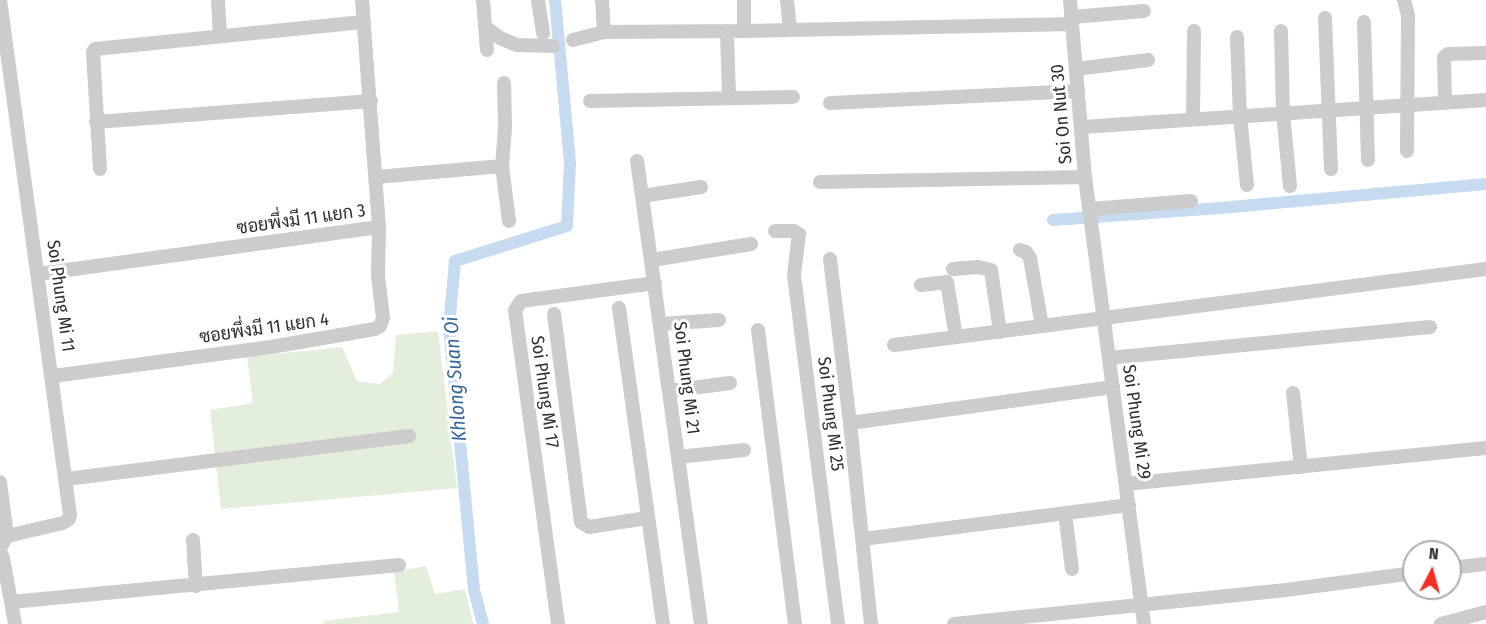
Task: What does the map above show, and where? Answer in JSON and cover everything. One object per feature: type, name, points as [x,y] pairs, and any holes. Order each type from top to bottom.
[{"type":"street","name":"Soi Phung Mi 11","points":[[0,0],[5,69],[53,376],[70,515],[67,521],[2,545]]},
{"type":"street","points":[[218,0],[220,35]]},
{"type":"street","name":"ซอยพึ่งมี 11 แยก 3","points":[[38,274],[379,227],[362,0]]},
{"type":"street","points":[[483,0],[487,50]]},
{"type":"street","points":[[537,0],[543,33]]},
{"type":"street","points":[[602,0],[604,32]]},
{"type":"street","points":[[744,0],[744,31]]},
{"type":"street","points":[[787,0],[790,30]]},
{"type":"street","name":"Soi On Nut 30","points":[[1070,0],[1090,215]]},
{"type":"street","points":[[1404,0],[1408,15],[1407,151]]},
{"type":"street","points":[[573,40],[604,32],[790,30],[1072,21],[1144,11]]},
{"type":"street","points":[[1325,18],[1330,169]]},
{"type":"street","points":[[100,170],[93,52],[95,49],[363,22]]},
{"type":"street","points":[[1364,22],[1368,160]]},
{"type":"street","points":[[485,27],[500,38],[517,45],[553,46]]},
{"type":"street","points":[[727,31],[729,98]]},
{"type":"street","points":[[1193,119],[1194,31]]},
{"type":"street","points":[[1281,31],[1283,113],[1290,186]]},
{"type":"street","points":[[1237,37],[1240,116],[1246,185]]},
{"type":"street","points":[[1445,102],[1444,57],[1448,54],[1486,53]]},
{"type":"street","points":[[1076,69],[1148,60]]},
{"type":"street","points":[[504,83],[505,128],[502,166],[509,221]]},
{"type":"street","points":[[830,102],[1078,91]]},
{"type":"street","points":[[590,101],[793,97]]},
{"type":"street","points":[[1082,127],[1486,100]]},
{"type":"street","points":[[96,122],[371,101]]},
{"type":"street","name":"Soi Phung Mi 21","points":[[637,161],[702,624]]},
{"type":"street","points":[[376,177],[502,166]]},
{"type":"street","points":[[820,182],[1086,177]]},
{"type":"street","points":[[642,196],[701,187]]},
{"type":"street","points":[[1090,215],[1191,201]]},
{"type":"street","name":"Soi Phung Mi 29","points":[[1090,215],[1144,624]]},
{"type":"street","name":"ซอยพึ่งมี 11 แยก 4","points":[[53,376],[271,347],[375,329],[380,326],[383,318],[378,276],[379,227]]},
{"type":"street","name":"Soi Phung Mi 25","points":[[775,231],[794,231],[799,234],[794,275],[838,624]]},
{"type":"street","points":[[652,260],[751,244]]},
{"type":"street","points":[[1020,250],[1026,252],[1030,258],[1042,326]]},
{"type":"street","points":[[830,259],[871,624]]},
{"type":"street","points":[[953,269],[978,267],[991,270],[1000,332]]},
{"type":"street","points":[[894,345],[1486,269]]},
{"type":"street","points":[[921,285],[947,282],[956,337]]},
{"type":"street","name":"Soi Phung Mi 17","points":[[558,624],[515,310],[521,302],[655,283]]},
{"type":"street","points":[[619,308],[663,624]]},
{"type":"street","points":[[554,314],[581,522],[590,527],[647,518]]},
{"type":"street","points":[[661,324],[719,320]]},
{"type":"street","points":[[1109,358],[1430,327]]},
{"type":"street","points":[[758,330],[795,624]]},
{"type":"street","points":[[670,391],[730,383]]},
{"type":"street","points":[[850,423],[1113,387]]},
{"type":"street","points":[[1293,393],[1301,467]]},
{"type":"street","points":[[66,479],[409,436]]},
{"type":"street","points":[[1126,484],[1486,448]]},
{"type":"street","points":[[678,457],[744,450]]},
{"type":"street","points":[[0,482],[3,558],[15,624]]},
{"type":"street","points":[[863,539],[1128,505]]},
{"type":"street","points":[[1065,513],[1072,569]]},
{"type":"street","points":[[193,540],[196,586]]},
{"type":"street","points":[[1462,567],[1486,564]]},
{"type":"street","points":[[11,602],[399,565]]},
{"type":"street","points":[[954,624],[1142,606],[1402,575]]},
{"type":"street","points":[[1441,624],[1478,617]]},
{"type":"green space","points":[[438,331],[457,488],[221,509],[210,410],[253,403],[247,357],[342,347],[357,381],[380,384],[393,373],[396,335]]},
{"type":"green space","points":[[426,566],[435,594],[465,589],[473,624],[324,624],[324,621],[399,612],[394,572]]},
{"type":"waterway","name":"Khlong Suan Oi","points":[[483,624],[474,590],[449,327],[455,261],[567,226],[570,163],[555,0]]},
{"type":"waterway","points":[[1053,220],[1220,208],[1486,184]]}]
